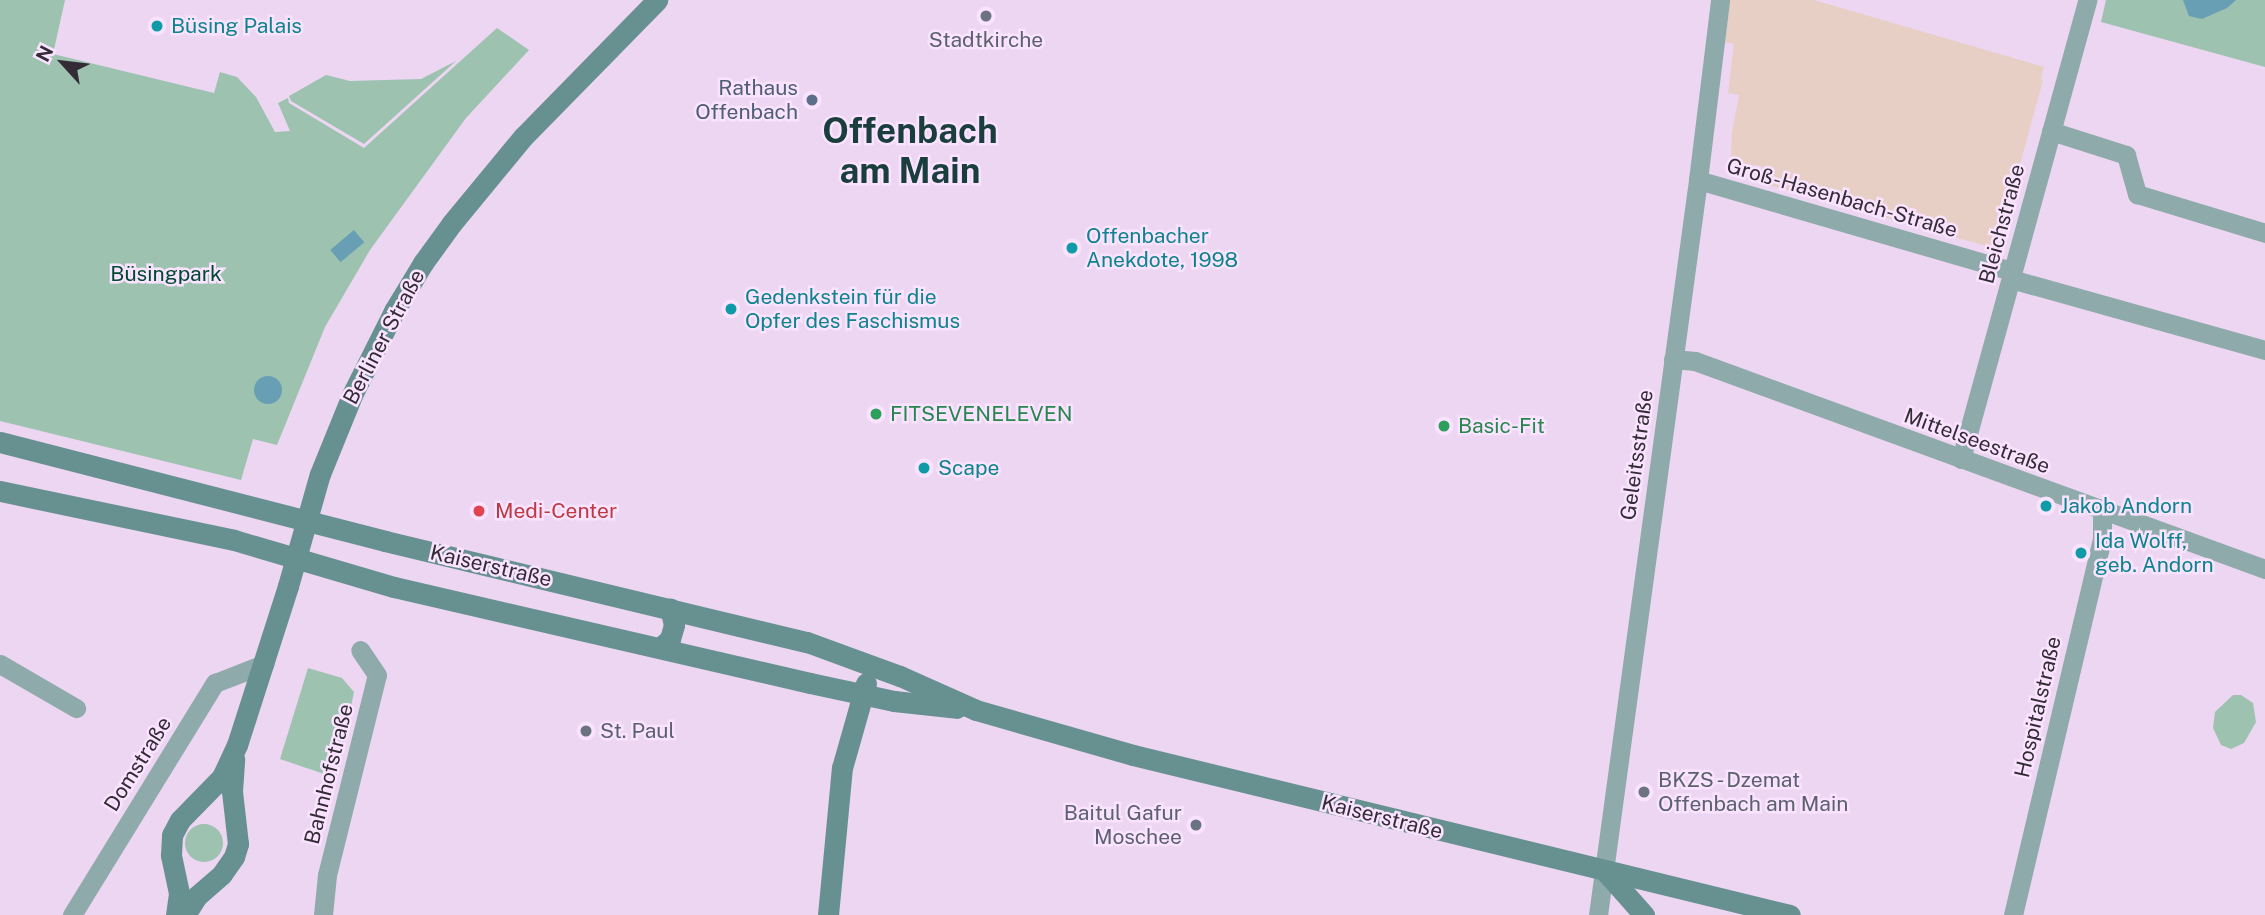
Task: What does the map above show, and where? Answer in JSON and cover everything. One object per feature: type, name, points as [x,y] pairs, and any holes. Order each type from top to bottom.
[{"type":"main road","name":"Berliner Straße","points":[[176,915],[179,893],[171,855],[173,835],[180,820],[222,777],[237,745],[306,520],[335,432],[352,395],[422,263],[523,137],[576,79],[657,0]]},
{"type":"main road","name":"Kaiserstraße","points":[[0,442],[306,520],[873,658],[976,710]]},
{"type":"main road","name":"Kaiserstraße","points":[[0,491],[234,540],[394,587],[863,694],[976,710],[1143,758],[1790,915]]},
{"type":"main road","points":[[661,647],[670,639],[673,629],[670,608]]},
{"type":"main road","points":[[828,915],[842,768],[873,658]]},
{"type":"main road","name":"Berliner Straße","points":[[185,915],[197,896],[222,874],[234,857],[238,834],[232,771],[237,745]]},
{"type":"main road","points":[[1605,871],[1644,915]]},
{"type":"street","name":"Geleitsstraße","points":[[1598,915],[1720,0]]},
{"type":"street","name":"Bleichstraße","points":[[1961,459],[2087,0]]},
{"type":"street","points":[[2051,131],[2126,155],[2137,194],[2265,233]]},
{"type":"street","name":"Groß-Hasenbach-Straße","points":[[1698,180],[2265,350]]},
{"type":"street","name":"Mittelseestraße","points":[[1673,359],[1695,362],[2265,569]]},
{"type":"street","name":"Hospitalstraße","points":[[2013,915],[2102,538],[2102,510]]},
{"type":"street","name":"Bahnhofstraße","points":[[323,915],[327,875],[377,675],[360,650]]},
{"type":"street","points":[[0,664],[76,708]]},
{"type":"street","name":"Domstraße","points":[[72,915],[215,683],[264,664]]},
{"type":"shaded area","points":[[1729,0],[1814,0],[2044,67],[2043,80],[1997,249],[1758,182],[1762,166],[1731,163],[1732,132],[1739,95],[1728,93],[1734,44],[1724,42]]},
{"type":"green space","name":"Büsingpark","points":[[0,0],[65,0],[53,54],[214,93],[220,72],[237,77],[256,97],[275,132],[290,131],[278,103],[288,98],[289,103],[364,148],[497,28],[529,50],[466,118],[370,250],[325,327],[277,445],[253,439],[241,480],[0,421]]},
{"type":"green space","points":[[2106,0],[2265,0],[2265,67],[2101,22]]},
{"type":"green space","points":[[456,61],[364,144],[291,101],[289,96],[326,75],[350,81],[421,79]]},
{"type":"green space","points":[[308,668],[342,678],[354,692],[336,778],[280,759]]},
{"type":"green space","points":[[2233,695],[2241,695],[2253,703],[2256,722],[2244,743],[2231,749],[2221,745],[2213,728],[2215,712]]},
{"type":"green space","points":[[204,824],[217,830],[223,843],[217,856],[204,862],[191,856],[185,843],[191,830]]},
{"type":"water","points":[[2183,0],[2236,0],[2227,8],[2202,19],[2189,16]]},
{"type":"water","points":[[354,230],[364,242],[341,262],[330,250]]},
{"type":"water","points":[[268,376],[278,380],[282,390],[278,400],[268,404],[258,400],[254,390],[258,380]]},
{"type":"place","name":"Stadtkirche","points":[[986,16]]},
{"type":"place","name":"Büsing Palais","points":[[157,26]]},
{"type":"place","name":"Rathaus Offenbach","points":[[812,100]]},
{"type":"place","name":"Offenbacher Anekdote, 1998","points":[[1072,248]]},
{"type":"place","name":"Gedenkstein für die Opfer des Faschismus","points":[[731,309]]},
{"type":"place","name":"FITSEVENELEVEN","points":[[876,414]]},
{"type":"place","name":"Basic-Fit","points":[[1444,426]]},
{"type":"place","name":"Scape","points":[[924,468]]},
{"type":"place","name":"Jakob Andorn","points":[[2046,506]]},
{"type":"place","name":"Medi-Center","points":[[479,511]]},
{"type":"place","name":"Ida Wolff, geb. Andorn","points":[[2081,553]]},
{"type":"place","name":"St. Paul","points":[[586,731]]},
{"type":"place","name":"BKZS - Dzemat Offenbach am Main","points":[[1644,792]]},
{"type":"place","name":"Baitul Gafur Moschee","points":[[1196,825]]},
{"type":"district","name":"Offenbach am Main","points":[[910,151]]}]
